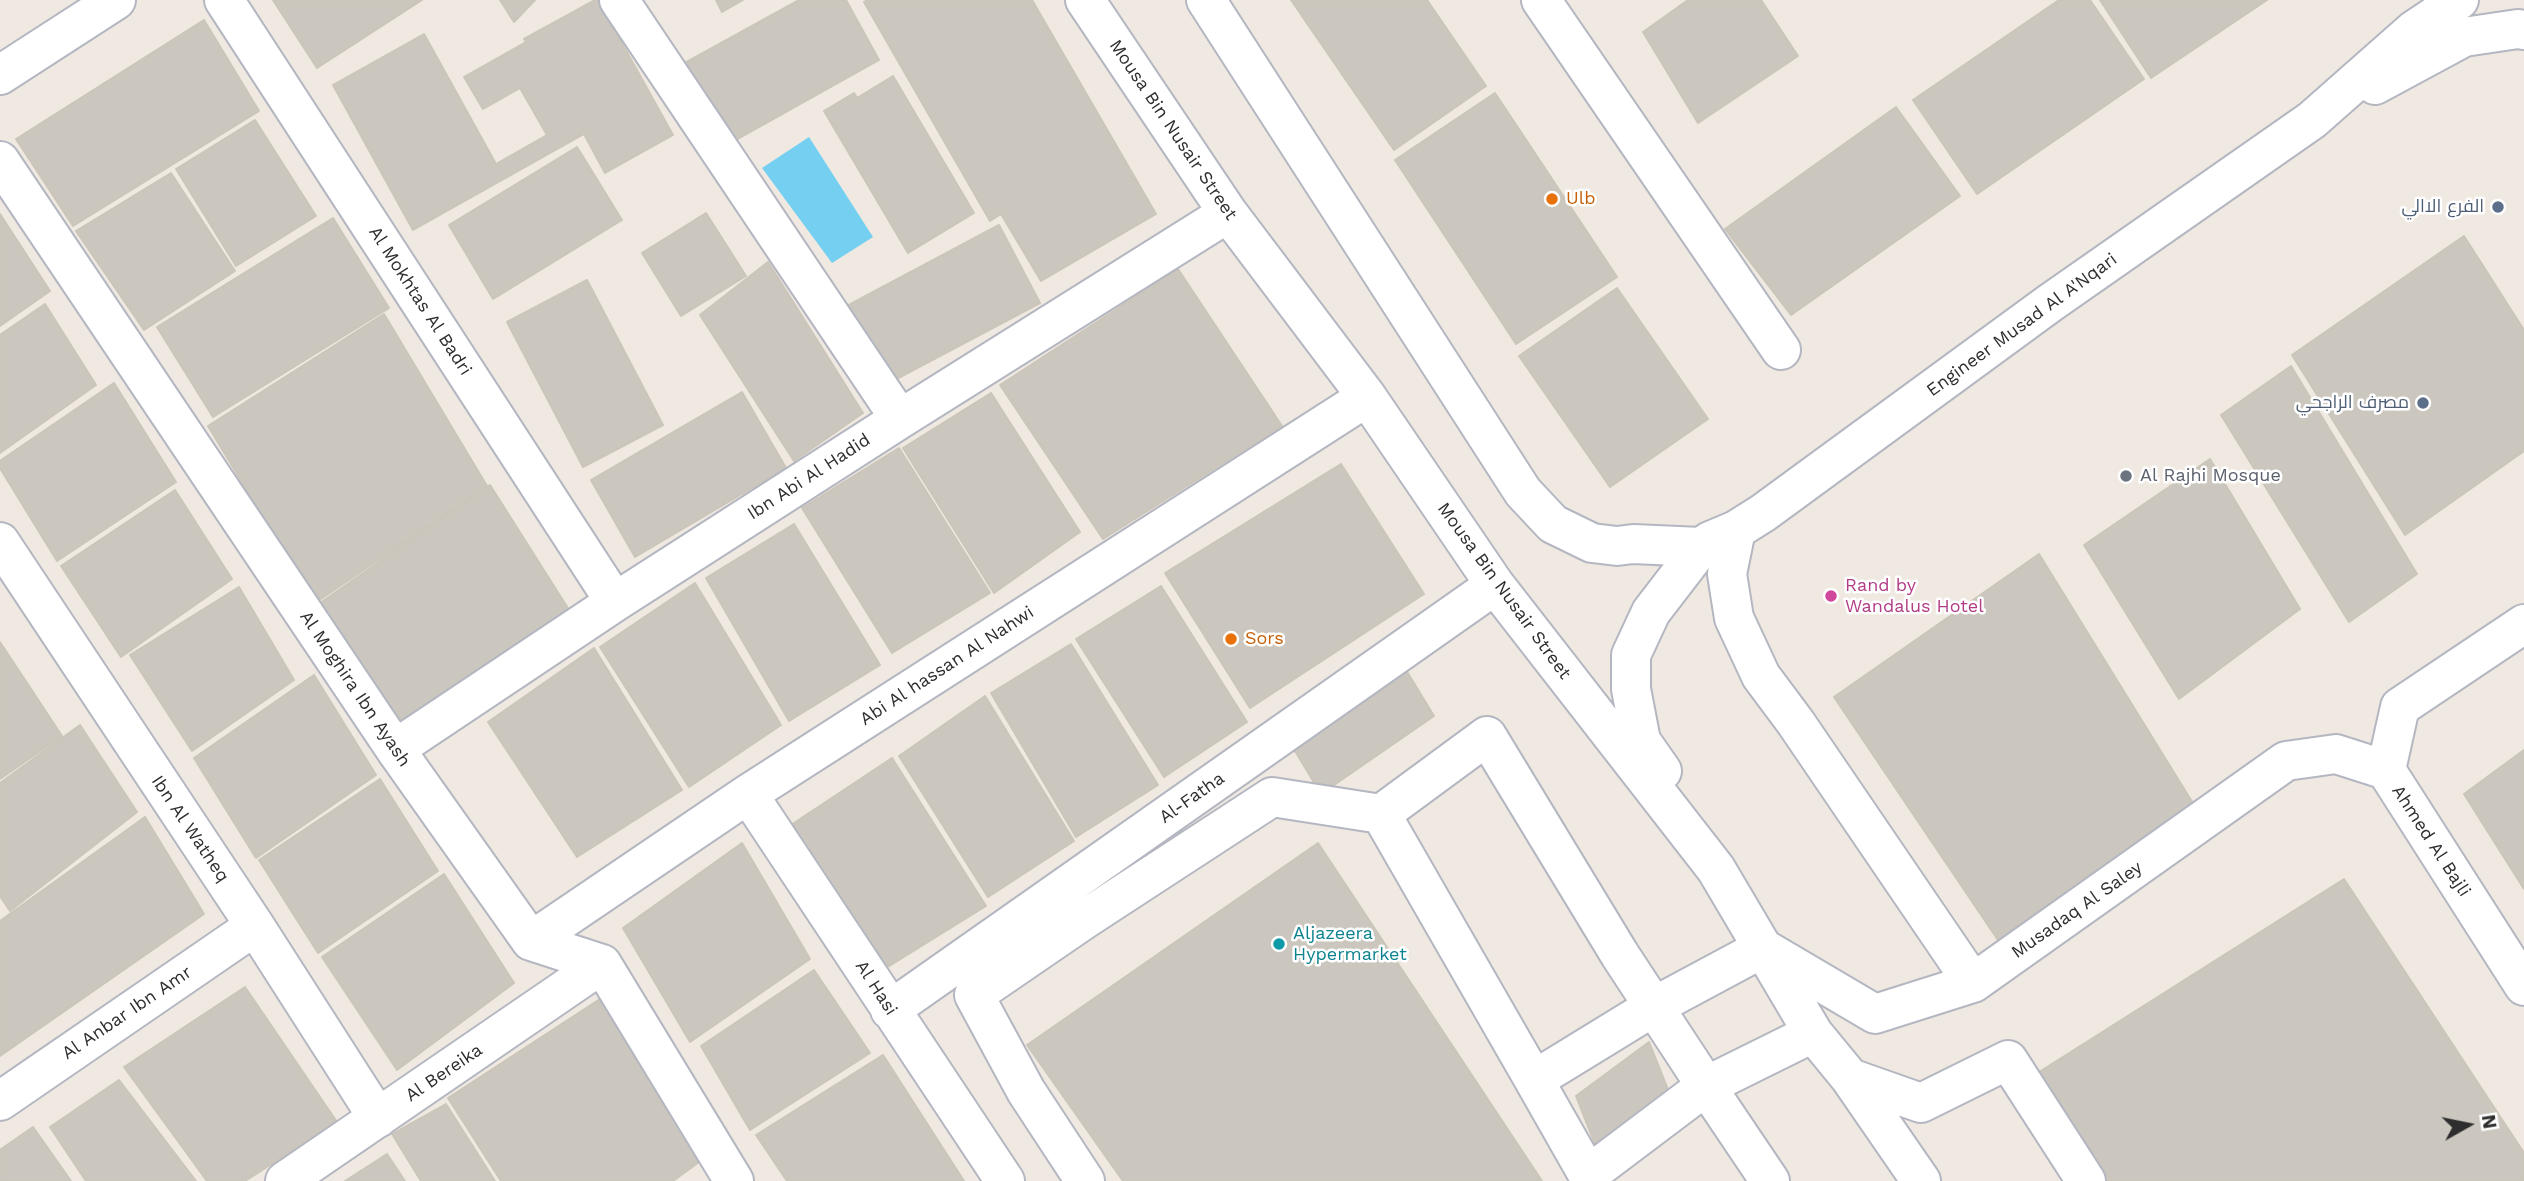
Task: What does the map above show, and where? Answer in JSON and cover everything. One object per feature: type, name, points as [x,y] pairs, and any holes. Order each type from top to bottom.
[{"type":"street","name":"Al Mokhtas Al Badri","points":[[224,0],[615,602]]},
{"type":"street","points":[[619,0],[900,419]]},
{"type":"street","name":"Mousa Bin Nusair Street","points":[[1085,0],[1228,213],[1367,397],[1495,586],[1716,869],[1813,1033],[1850,1078],[1921,1181]]},
{"type":"street","name":"Engineer Musad Al A'Nqari","points":[[1206,0],[1523,492],[1553,524],[1592,544],[1701,547],[1736,530],[2050,303],[2312,120],[2414,30],[2459,0]]},
{"type":"street","points":[[1541,0],[1781,350]]},
{"type":"street","points":[[0,75],[92,6]]},
{"type":"street","points":[[2312,120],[2464,37],[2524,30]]},
{"type":"street","name":"Al Moghira Ibn Ayash","points":[[0,161],[395,749],[531,941]]},
{"type":"street","name":"Ibn Abi Al Hadid","points":[[395,749],[615,602],[1228,213]]},
{"type":"street","name":"Abi Al hassan Al Nahwi","points":[[531,941],[748,794],[1367,397]]},
{"type":"street","points":[[1736,530],[1727,574],[1734,618],[1761,676],[1973,983]]},
{"type":"street","name":"Ibn Al Watheq","points":[[0,542],[255,926],[378,1118]]},
{"type":"street","points":[[1701,547],[1651,612],[1631,655],[1631,689],[1641,741],[1666,777],[1716,869]]},
{"type":"street","name":"Al-Fatha","points":[[890,1010],[1495,586]]},
{"type":"street","name":"Ahmed Al Bajli","points":[[2524,624],[2400,707],[2386,770],[2524,986]]},
{"type":"street","points":[[1085,1181],[1026,1091],[974,995],[1272,797],[1381,814],[1487,736],[1653,1007],[1770,1181]]},
{"type":"street","name":"Musadaq Al Saley","points":[[1763,947],[1875,1014],[1973,983],[2286,761],[2336,754],[2386,770]]},
{"type":"street","name":"Al Hasi","points":[[748,794],[1005,1181]]},
{"type":"street","points":[[1381,814],[1590,1178],[1706,1086],[1813,1033]]},
{"type":"street","name":"Al Anbar Ibn Amr","points":[[0,1101],[255,926]]},
{"type":"street","points":[[531,941],[602,964],[730,1180]]},
{"type":"street","points":[[1534,1080],[1653,1007],[1763,947]]},
{"type":"street","name":"Al Bereika","points":[[285,1181],[602,964]]},
{"type":"street","points":[[1850,1078],[1921,1102],[2008,1060],[2086,1181]]},
{"type":"water","points":[[809,137],[873,237],[832,263],[762,168]]},
{"type":"building","points":[[273,0],[422,0],[317,68]]},
{"type":"building","points":[[500,0],[535,0],[514,22]]},
{"type":"building","points":[[598,0],[673,135],[605,173],[584,134],[413,230],[333,85],[424,34],[496,164],[547,135],[520,88],[483,109],[464,77],[526,42],[524,39]]},
{"type":"building","points":[[716,0],[743,0],[722,12]]},
{"type":"building","points":[[799,0],[846,0],[879,60],[727,145],[683,64]]},
{"type":"building","points":[[1032,0],[1156,214],[1041,281],[1001,214],[990,221],[864,2]]},
{"type":"building","points":[[1291,0],[1427,0],[1486,86],[1394,150]]},
{"type":"building","points":[[1688,0],[1761,0],[1798,56],[1698,123],[1643,32]]},
{"type":"building","points":[[2059,0],[2090,0],[2144,79],[1977,194],[1913,100]]},
{"type":"building","points":[[2100,0],[2267,0],[2151,78]]},
{"type":"building","points":[[204,20],[259,111],[73,226],[16,139]]},
{"type":"building","points":[[893,76],[974,213],[908,253],[824,111],[854,93],[857,98]]},
{"type":"building","points":[[1495,93],[1617,277],[1516,344],[1395,160]]},
{"type":"building","points":[[1896,107],[1960,196],[1791,315],[1725,229]]},
{"type":"building","points":[[255,120],[316,216],[236,266],[176,169]]},
{"type":"building","points":[[577,147],[622,220],[493,299],[449,225]]},
{"type":"building","points":[[171,173],[235,271],[144,330],[76,231]]},
{"type":"building","points":[[706,213],[746,276],[681,316],[642,253]]},
{"type":"building","points":[[0,214],[50,291],[0,326]]},
{"type":"building","points":[[333,218],[389,308],[213,417],[157,327]]},
{"type":"building","points":[[999,225],[1040,303],[885,385],[845,307]]},
{"type":"building","name":"مصرف الراجحي","points":[[2464,236],[2524,330],[2524,451],[2405,535],[2292,355]]},
{"type":"building","points":[[768,262],[863,413],[794,461],[700,315]]},
{"type":"building","points":[[1178,269],[1282,426],[1103,539],[1000,385]]},
{"type":"building","points":[[587,280],[663,425],[583,467],[507,322]]},
{"type":"building","points":[[1617,288],[1708,419],[1610,487],[1519,356]]},
{"type":"building","points":[[45,304],[96,385],[0,453],[0,335]]},
{"type":"building","points":[[384,314],[487,486],[315,603],[208,426]]},
{"type":"building","points":[[2291,366],[2417,574],[2349,622],[2221,415]]},
{"type":"building","points":[[114,383],[176,482],[57,561],[0,468],[0,461]]},
{"type":"building","points":[[742,392],[786,468],[635,557],[591,480]]},
{"type":"building","points":[[991,393],[1080,532],[994,593],[903,448]]},
{"type":"building","points":[[899,448],[990,593],[892,653],[802,508]]},
{"type":"building","points":[[2210,459],[2300,609],[2179,699],[2084,545]]},
{"type":"building","points":[[1341,464],[1424,594],[1250,708],[1165,573]]},
{"type":"building","points":[[490,485],[571,613],[402,733],[317,605]]},
{"type":"building","points":[[175,490],[232,579],[121,657],[61,566]]},
{"type":"building","points":[[794,524],[880,665],[789,721],[706,578]]},
{"type":"building","points":[[2039,554],[2199,813],[2002,946],[1834,697]]},
{"type":"building","points":[[695,583],[781,725],[689,787],[600,647]]},
{"type":"building","points":[[1161,586],[1247,722],[1164,777],[1076,639]]},
{"type":"building","points":[[239,587],[294,680],[192,751],[130,655]]},
{"type":"building","points":[[0,642],[62,736],[0,779]]},
{"type":"building","points":[[1071,644],[1158,785],[1076,837],[991,693]]},
{"type":"building","points":[[594,648],[682,790],[577,857],[488,722]]},
{"type":"building","points":[[1406,670],[1434,716],[1321,794],[1292,746]]},
{"type":"building","points":[[314,675],[376,775],[256,858],[194,758]]},
{"type":"building","points":[[985,696],[1074,841],[988,897],[899,756]]},
{"type":"building","points":[[80,725],[137,812],[10,911],[0,896],[0,783]]},
{"type":"building","points":[[2524,750],[2524,889],[2464,794]]},
{"type":"building","points":[[892,758],[986,906],[886,968],[791,825]]},
{"type":"building","points":[[380,779],[438,871],[318,953],[259,860]]},
{"type":"building","points":[[145,817],[204,914],[0,1056],[0,921]]},
{"type":"building","points":[[742,843],[810,959],[690,1042],[623,928]]},
{"type":"building","name":"Aljazeera Hypermarket","points":[[1318,843],[1542,1181],[1123,1181],[1027,1045]]},
{"type":"building","points":[[444,874],[514,983],[397,1070],[322,957]]},
{"type":"building","points":[[2344,879],[2524,1153],[2524,1181],[2106,1181],[2036,1074]]},
{"type":"building","points":[[814,970],[870,1053],[750,1130],[701,1046]]},
{"type":"building","points":[[245,987],[337,1122],[245,1181],[207,1181],[124,1067]]},
{"type":"building","points":[[603,997],[703,1159],[673,1181],[501,1181],[448,1098]]},
{"type":"building","points":[[1649,1042],[1671,1097],[1596,1147],[1576,1096]]},
{"type":"building","points":[[883,1055],[964,1181],[787,1181],[756,1135]]},
{"type":"building","points":[[119,1080],[196,1181],[86,1181],[50,1127]]},
{"type":"building","points":[[446,1104],[495,1181],[421,1181],[392,1134]]},
{"type":"building","points":[[33,1127],[71,1181],[0,1181],[0,1150]]},
{"type":"building","points":[[387,1154],[405,1181],[345,1181]]},
{"type":"place","name":"Ulb","points":[[1552,199]]},
{"type":"place","name":"الفرع الاالي","points":[[2498,207]]},
{"type":"place","name":"مصرف الراجحي","points":[[2423,403]]},
{"type":"place","name":"Al Rajhi Mosque","points":[[2126,476]]},
{"type":"place","name":"Rand by Wandalus Hotel","points":[[1831,596]]},
{"type":"place","name":"Sors","points":[[1231,639]]},
{"type":"place","name":"Aljazeera Hypermarket","points":[[1279,944]]}]
